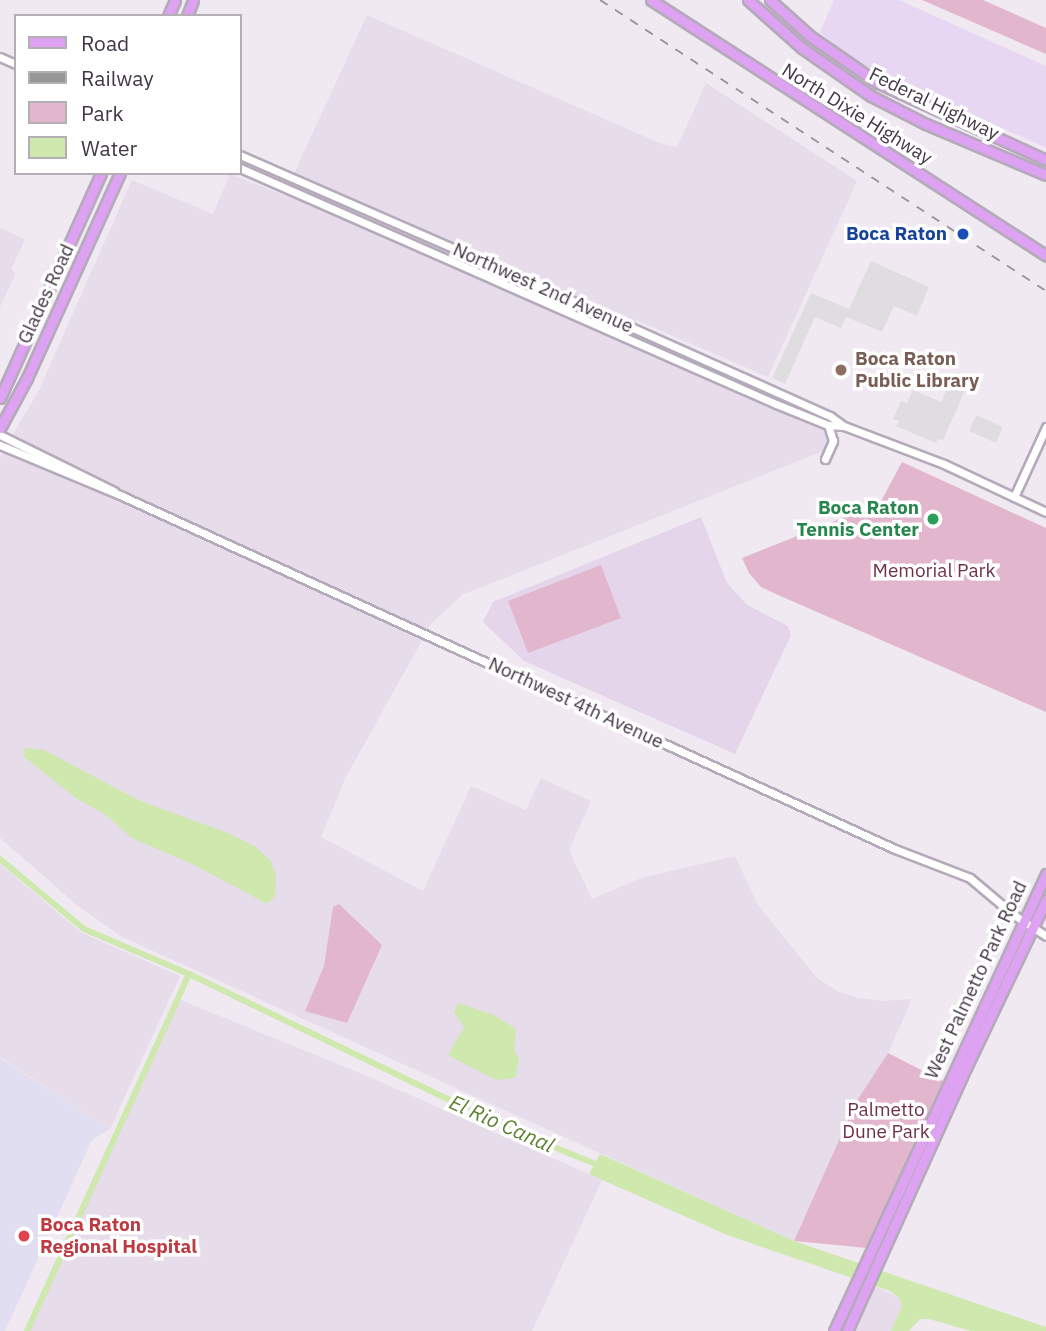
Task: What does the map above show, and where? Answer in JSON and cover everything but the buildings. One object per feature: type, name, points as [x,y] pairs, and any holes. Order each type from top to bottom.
[{"type":"main road","name":"North Dixie Highway","points":[[650,0],[1046,256]]},
{"type":"main road","name":"Federal Highway","points":[[748,0],[820,62],[908,115],[1046,175]]},
{"type":"main road","name":"Federal Highway","points":[[769,0],[810,36],[842,59],[914,102],[1046,160]]},
{"type":"main road","points":[[784,33],[810,36]]},
{"type":"main road","points":[[820,62],[826,57],[842,59]]},
{"type":"main road","name":"Glades Road","points":[[0,398],[100,175]]},
{"type":"main road","name":"Glades Road","points":[[0,428],[27,378],[119,175]]},
{"type":"main road","name":"West Palmetto Park Road","points":[[834,1331],[1046,874]]},
{"type":"main road","name":"West Palmetto Park Road","points":[[847,1331],[1046,900]]},
{"type":"street","name":"Northwest 2nd Avenue","points":[[242,156],[830,416],[844,426],[944,464],[1046,512]]},
{"type":"street","name":"Northwest 2nd Avenue","points":[[242,169],[828,425],[844,426]]},
{"type":"street","points":[[825,458],[833,441],[828,425]]},
{"type":"street","points":[[1014,497],[1046,427]]},
{"type":"street","name":"Northwest 4th Avenue","points":[[0,435],[87,475],[120,495]]},
{"type":"street","name":"Northwest 4th Avenue","points":[[0,445],[120,495],[895,849],[970,878],[1024,922],[1046,936]]},
{"type":"shaded area","points":[[834,0],[899,0],[1046,66],[1046,148],[853,60],[820,32]]},
{"type":"shaded area","points":[[367,15],[662,144],[677,147],[706,83],[857,181],[768,377],[636,320],[624,344],[825,429],[831,439],[826,450],[462,595],[431,624],[345,779],[321,837],[423,891],[471,786],[526,810],[541,778],[591,801],[569,850],[592,899],[641,878],[735,856],[758,905],[817,978],[837,991],[858,998],[882,1001],[912,999],[888,1053],[856,1102],[794,1241],[122,937],[78,906],[0,838],[0,457],[39,390],[132,180],[213,214],[230,175],[284,195]]},
{"type":"shaded area","points":[[0,228],[25,239],[11,270],[16,273],[0,307]]},
{"type":"shaded area","points":[[871,261],[929,287],[917,316],[894,306],[882,332],[846,317],[841,328],[815,317],[785,384],[772,378],[811,293],[849,309]]},
{"type":"shaded area","points":[[951,380],[962,385],[960,389],[965,391],[943,440],[938,439],[936,443],[896,426],[899,421],[893,419],[901,401],[907,403],[913,390],[941,402]]},
{"type":"shaded area","points":[[976,415],[1003,427],[996,443],[969,431]]},
{"type":"shaded area","points":[[701,517],[727,583],[747,605],[788,626],[791,635],[735,754],[524,661],[483,622],[493,602]]},
{"type":"shaded area","points":[[0,864],[82,933],[180,976],[110,1129],[0,1057]]},
{"type":"shaded area","points":[[178,999],[365,1075],[602,1180],[532,1331],[27,1331]]},
{"type":"shaded area","name":"Boca Raton Regional Hospital","points":[[0,1058],[110,1129],[92,1140],[5,1331],[0,1331]]},
{"type":"shaded area","points":[[872,1285],[899,1298],[902,1306],[892,1329],[894,1331],[851,1331]]},
{"type":"green space","points":[[922,0],[983,0],[1046,28],[1046,54]]},
{"type":"green space","name":"Memorial Park","points":[[902,462],[1046,528],[1046,712],[778,595],[761,587],[749,573],[742,558],[880,503]]},
{"type":"green space","points":[[601,565],[621,618],[528,653],[508,601]]},
{"type":"green space","points":[[339,904],[382,945],[347,1023],[305,1011],[324,966],[333,907]]},
{"type":"green space","name":"Palmetto Dune Park","points":[[888,1053],[943,1081],[867,1248],[794,1241],[856,1102]]},
{"type":"water","points":[[25,748],[44,750],[138,800],[230,834],[256,847],[271,861],[276,876],[275,896],[267,904],[194,865],[132,838],[107,816],[76,798],[24,757]]},
{"type":"water","points":[[458,1003],[494,1015],[516,1029],[514,1050],[519,1059],[515,1078],[496,1080],[448,1055],[464,1027],[454,1012]]},
{"type":"water","points":[[600,1154],[794,1241],[1046,1327],[1046,1331],[971,1331],[920,1319],[909,1331],[891,1331],[902,1306],[899,1298],[890,1291],[727,1235],[589,1174]]},
{"type":"waterway","name":"El Rio Canal","points":[[0,859],[84,929],[189,974],[510,1129],[600,1166]]},
{"type":"waterway","points":[[27,1331],[189,974]]},
{"type":"railway","points":[[600,0],[1046,291]]},
{"type":"place","name":"Boca Raton","points":[[963,234]]},
{"type":"place","name":"Boca Raton Public Library","points":[[841,370]]},
{"type":"place","name":"Boca Raton Tennis Center","points":[[933,519]]},
{"type":"place","name":"Boca Raton Regional Hospital","points":[[24,1236]]}]
